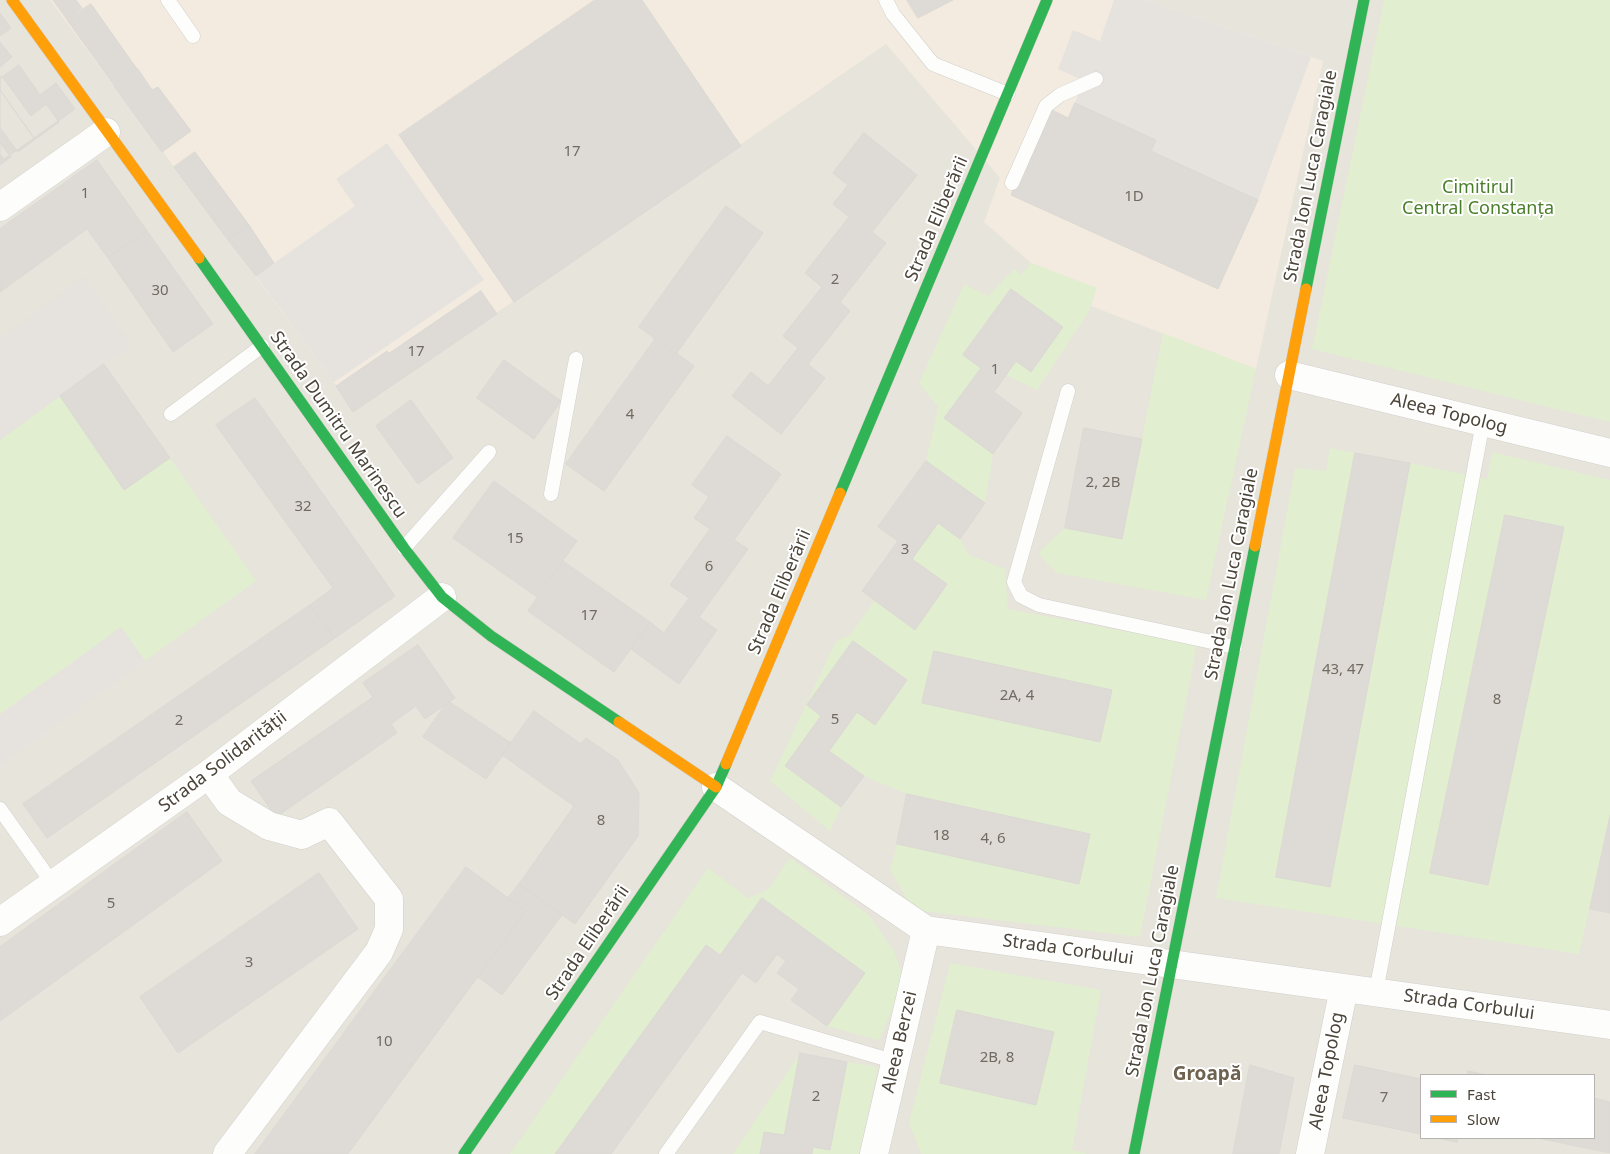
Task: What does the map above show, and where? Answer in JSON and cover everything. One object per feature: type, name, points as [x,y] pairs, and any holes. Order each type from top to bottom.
[{"type":"street","name":"Strada Dumitru Marinescu","points":[[12,0],[262,346],[404,548],[442,597],[491,636],[716,787]]},
{"type":"street","name":"Strada Eliberării","points":[[464,1154],[716,787],[1047,0]]},
{"type":"street","name":"Strada Ion Luca Caragiale","points":[[1134,1154],[1364,0]]},
{"type":"street","points":[[0,207],[106,132]]},
{"type":"street","name":"Aleea Topolog","points":[[1289,375],[1610,453]]},
{"type":"street","name":"Strada Solidarității","points":[[0,922],[209,774],[442,597]]},
{"type":"street","points":[[209,774],[229,802],[269,826],[302,835],[329,822],[389,899],[389,929],[379,952],[227,1154]]},
{"type":"street","name":"Strada Corbului","points":[[716,787],[926,930],[1610,1024]]},
{"type":"street","name":"Aleea Berzei","points":[[874,1154],[926,930]]},
{"type":"street","name":"Aleea Topolog","points":[[1310,1154],[1344,988]]},
{"type":"lane","points":[[168,0],[193,36]]},
{"type":"lane","points":[[886,0],[894,14],[933,64],[1008,94]]},
{"type":"lane","points":[[1012,183],[1046,106],[1060,95],[1096,79]]},
{"type":"lane","points":[[171,414],[262,346]]},
{"type":"lane","points":[[551,494],[576,359]]},
{"type":"lane","points":[[1068,391],[1014,582],[1021,596],[1039,604],[1235,647]]},
{"type":"lane","points":[[1376,992],[1483,422]]},
{"type":"lane","points":[[404,548],[489,452]]},
{"type":"lane","points":[[0,809],[53,884]]},
{"type":"lane","points":[[666,1154],[760,1022],[896,1062]]},
{"type":"shaded area","points":[[0,0],[1610,0],[1610,1154],[0,1154]]},
{"type":"shaded area","points":[[50,0],[1146,0],[1323,61],[1256,369],[1091,306],[1096,288],[1031,263],[984,222],[1000,178],[886,44],[353,412],[334,382]]},
{"type":"shaded area","points":[[1114,0],[1146,0],[1311,57],[1258,200],[1151,151],[1155,140],[1075,103],[1084,81],[1058,69],[1073,30],[1100,41]]},
{"type":"shaded area","points":[[387,143],[484,280],[334,382],[256,276],[355,206],[336,179]]},
{"type":"shaded area","points":[[83,277],[132,344],[0,440],[0,339]]},
{"type":"shaded area","points":[[121,627],[145,661],[0,765],[0,715]]},
{"type":"green space","name":"Cimitirul Central Constanța","points":[[1384,0],[1610,0],[1610,422],[1312,349]]},
{"type":"green space","points":[[1031,263],[1097,288],[1088,313],[1037,390],[1006,375],[1016,361],[1031,372],[1063,327],[1011,289],[963,355],[981,368],[945,418],[993,454],[985,503],[926,461],[938,407],[919,383],[964,284],[988,296],[1014,269],[1021,275]]},
{"type":"green space","points":[[1163,333],[1256,369],[1206,600],[1057,573],[1038,553],[1065,528],[1122,538]]},
{"type":"green space","points":[[60,396],[124,490],[170,458],[256,581],[145,661],[121,628],[0,714],[0,440]]},
{"type":"green space","points":[[1330,448],[1355,453],[1276,876],[1330,886],[1410,463],[1487,479],[1492,452],[1610,480],[1610,816],[1579,954],[1216,898],[1295,468],[1326,471]],"holes":[[[1505,515],[1563,528],[1488,885],[1430,873]]]},
{"type":"green space","points":[[938,523],[960,539],[969,555],[1005,569],[1008,609],[1197,645],[1140,937],[913,910],[890,870],[897,844],[1079,884],[1090,835],[907,794],[864,776],[829,751],[857,712],[875,725],[907,681],[853,641],[807,705],[821,716],[785,766],[841,807],[830,831],[770,781],[836,641],[850,635],[875,600],[915,629],[947,585],[912,559]],"holes":[[[934,651],[1111,690],[922,702]]]},
{"type":"green space","points":[[790,858],[869,915],[894,951],[905,982],[879,1040],[827,1026],[864,973],[762,899],[720,955],[555,1154],[510,1154],[708,868],[748,898],[768,890]]},
{"type":"green space","points":[[950,963],[1101,990],[1072,1150],[1088,1154],[921,1154],[909,1123]],"holes":[[[957,1010],[1054,1032],[1036,1105],[940,1083]]]},
{"type":"green space","points":[[800,1053],[784,1135],[765,1132],[760,1154],[733,1154]]},
{"type":"green space","points":[[847,1062],[878,1067],[859,1154],[812,1154],[813,1147],[830,1150]]},
{"type":"building","points":[[53,0],[76,0],[82,8],[67,19]]},
{"type":"building","points":[[595,0],[642,0],[741,146],[514,302],[399,135]]},
{"type":"building","points":[[907,0],[953,0],[918,18]]},
{"type":"building","points":[[91,4],[137,69],[114,85],[67,20]]},
{"type":"building","points":[[0,13],[11,28],[0,36]]},
{"type":"building","points":[[0,42],[12,57],[0,67]]},
{"type":"building","points":[[19,65],[40,95],[56,83],[75,109],[34,138],[0,90],[0,79]]},
{"type":"building","points":[[138,69],[152,90],[158,87],[191,131],[162,152],[114,86]]},
{"type":"building","points":[[2,76],[31,116],[46,104],[59,122],[18,152],[0,128],[0,78]]},
{"type":"building","points":[[0,90],[34,138],[4,159],[0,154]]},
{"type":"building","points":[[1075,103],[1156,140],[1151,151],[1258,200],[1218,289],[1011,195],[1050,109],[1068,118]]},
{"type":"building","points":[[864,133],[917,175],[872,232],[886,243],[840,302],[850,311],[808,364],[825,378],[781,434],[732,396],[751,372],[768,386],[798,348],[783,336],[822,287],[805,273],[849,217],[833,204],[848,185],[833,173]]},
{"type":"building","points":[[0,143],[11,157],[0,165]]},
{"type":"building","points":[[195,152],[249,225],[228,240],[174,167]]},
{"type":"building","points":[[97,160],[147,231],[108,258],[87,229],[0,292],[0,229]]},
{"type":"building","points":[[726,206],[763,233],[676,354],[639,327]]},
{"type":"building","points":[[249,225],[274,263],[256,276],[228,240]]},
{"type":"building","points":[[147,231],[213,324],[173,352],[108,258]]},
{"type":"building","points":[[1011,289],[1063,327],[1031,372],[1016,361],[994,392],[1022,413],[993,454],[944,418],[981,368],[963,355]]},
{"type":"building","points":[[481,291],[497,314],[353,412],[336,386]]},
{"type":"building","points":[[656,338],[694,366],[604,491],[566,464]]},
{"type":"building","points":[[504,360],[561,401],[534,439],[477,398]]},
{"type":"building","points":[[104,364],[170,458],[124,490],[60,396]]},
{"type":"building","points":[[255,398],[395,596],[335,638],[310,605],[333,588],[216,425]]},
{"type":"building","points":[[411,400],[453,458],[418,484],[376,426]]},
{"type":"building","points":[[1084,428],[1142,439],[1122,539],[1065,528]]},
{"type":"building","points":[[727,436],[781,474],[734,540],[748,549],[699,617],[717,630],[679,684],[631,649],[650,622],[664,633],[689,598],[670,585],[710,529],[694,518],[709,497],[692,485]]},
{"type":"building","points":[[1355,453],[1410,463],[1330,887],[1276,877]]},
{"type":"building","points":[[926,461],[985,503],[960,539],[938,523],[912,559],[947,584],[915,630],[862,591],[898,541],[878,527]]},
{"type":"building","points":[[494,481],[577,541],[537,597],[453,538]]},
{"type":"building","points":[[1505,515],[1564,527],[1488,885],[1430,873]]},
{"type":"building","points":[[563,561],[650,622],[614,672],[528,611]]},
{"type":"building","points":[[310,605],[335,638],[47,838],[23,804]]},
{"type":"building","points":[[853,641],[907,680],[875,725],[857,712],[829,751],[864,776],[841,807],[785,766],[821,716],[807,705]]},
{"type":"building","points":[[418,645],[455,698],[425,719],[416,706],[391,724],[397,733],[276,817],[251,781],[373,697],[363,683]]},
{"type":"building","points":[[934,651],[1112,690],[1100,742],[922,703]]},
{"type":"building","points":[[448,701],[511,743],[486,779],[423,737]]},
{"type":"building","points":[[534,711],[581,744],[586,738],[618,760],[639,793],[638,836],[575,924],[519,884],[574,806],[502,755]]},
{"type":"building","points":[[907,794],[1090,834],[1079,884],[897,844]]},
{"type":"building","points":[[187,812],[222,861],[0,1021],[0,947]]},
{"type":"building","points":[[1610,816],[1610,913],[1590,909]]},
{"type":"building","points":[[466,867],[526,911],[348,1154],[255,1154]]},
{"type":"building","points":[[319,873],[358,929],[178,1053],[140,997]]},
{"type":"building","points":[[519,884],[562,915],[502,995],[478,977],[526,911],[508,898]]},
{"type":"building","points":[[762,898],[865,973],[827,1026],[791,1000],[799,989],[777,973],[786,961],[777,954],[756,983],[742,973],[611,1154],[555,1154],[706,945],[720,955]]},
{"type":"building","points":[[957,1010],[1054,1032],[1036,1105],[940,1083]]},
{"type":"building","points":[[800,1053],[847,1062],[830,1150],[813,1147],[812,1154],[760,1154],[764,1132],[784,1135]]},
{"type":"building","points":[[1250,1065],[1294,1078],[1279,1154],[1233,1154]]},
{"type":"building","points":[[1355,1065],[1420,1079],[1420,1134],[1343,1118]]},
{"type":"building","points":[[1468,1071],[1482,1074],[1468,1074]]},
{"type":"building","points":[[1595,1098],[1610,1102],[1610,1153],[1542,1139],[1595,1139]]},
{"type":"building","points":[[1442,1139],[1458,1139],[1457,1142]]},
{"type":"traffic: fast","points":[[840,493],[1047,0]]},
{"type":"traffic: fast","points":[[1306,289],[1364,0]]},
{"type":"traffic: fast","points":[[199,258],[404,548],[442,597],[491,636],[619,722]]},
{"type":"traffic: fast","points":[[1134,1154],[1255,546]]},
{"type":"traffic: fast","points":[[464,1154],[716,787],[726,764]]},
{"type":"traffic: slow","points":[[12,0],[199,258]]},
{"type":"traffic: slow","points":[[1255,546],[1306,289]]},
{"type":"traffic: slow","points":[[726,764],[840,493]]},
{"type":"traffic: slow","points":[[619,722],[716,787]]},
{"type":"district","name":"Groapă","points":[[1207,1075]]}]
